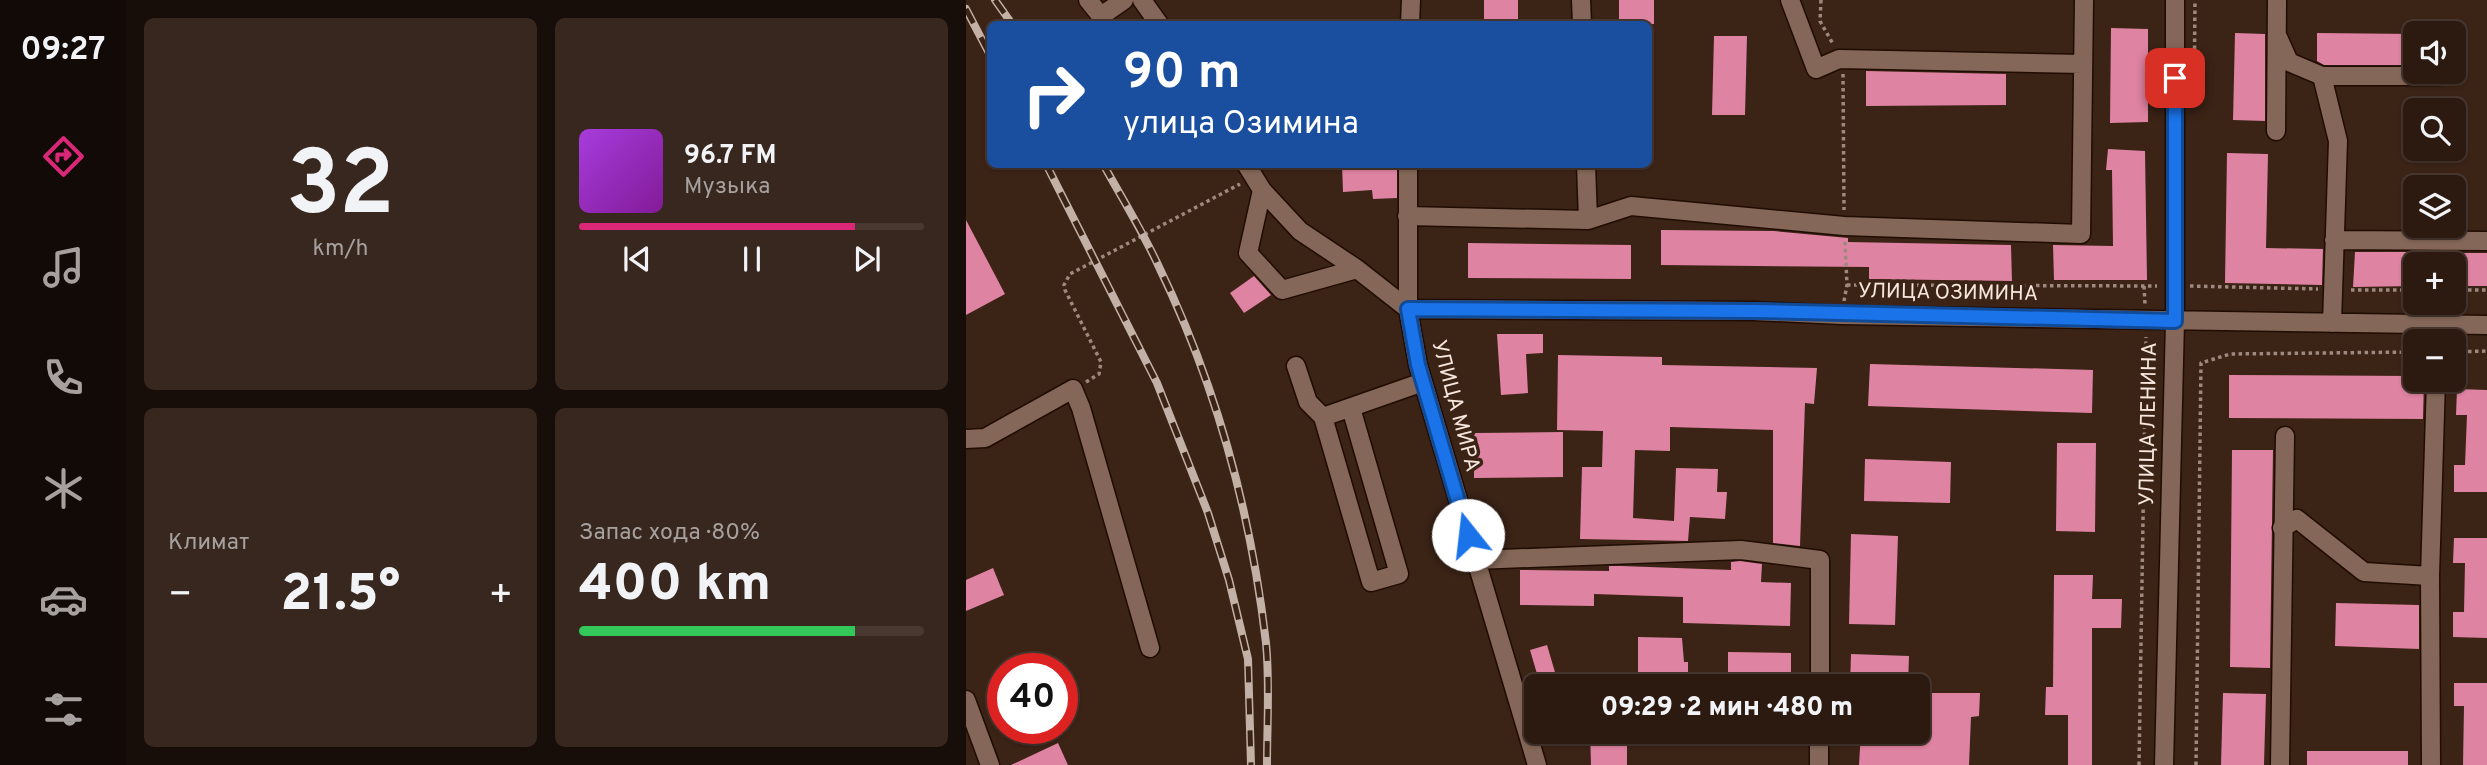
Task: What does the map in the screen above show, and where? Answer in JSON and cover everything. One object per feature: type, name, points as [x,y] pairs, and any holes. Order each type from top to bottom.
[{"type":"street","points":[[1088,0],[1101,16],[1125,0]]},
{"type":"street","points":[[1142,0],[1157,21]]},
{"type":"street","points":[[1410,21],[1411,0]]},
{"type":"street","points":[[1581,0],[1582,21]]},
{"type":"street","points":[[1790,0],[1816,69],[1839,59],[2083,64]]},
{"type":"street","points":[[1407,216],[1588,220],[1631,206],[1844,226],[2081,234],[2084,0]]},
{"type":"street","name":"УЛИЦА ЛЕНИНА","points":[[2164,765],[2175,321],[2175,0]]},
{"type":"street","points":[[2276,131],[2277,0]]},
{"type":"street","points":[[2277,35],[2289,62],[2322,76],[2403,76]]},
{"type":"street","points":[[2322,76],[2338,141],[2332,323]]},
{"type":"street","name":"УЛИЦА МИРА","points":[[1408,168],[1408,309],[1423,382],[1537,765]]},
{"type":"street","points":[[1586,168],[1588,220]]},
{"type":"street","points":[[1254,177],[1300,231],[1357,269],[1408,309]]},
{"type":"street","points":[[1254,177],[1248,253],[1282,290],[1357,269]]},
{"type":"street","points":[[2334,240],[2487,241]]},
{"type":"street","name":"УЛИЦА ОЗИМИНА","points":[[1408,309],[1754,311],[1842,315],[2487,325]]},
{"type":"street","points":[[1296,366],[1308,402],[1323,417],[1371,582],[1399,574],[1351,408]]},
{"type":"street","points":[[1323,417],[1423,382]]},
{"type":"street","points":[[966,439],[985,438],[1073,389],[1081,408],[1150,648]]},
{"type":"street","points":[[2431,765],[2430,576],[2436,392]]},
{"type":"street","points":[[2280,765],[2285,436]]},
{"type":"street","points":[[2282,528],[2297,519],[2364,572],[2430,576]]},
{"type":"street","points":[[1475,560],[1741,550],[1820,560],[1820,674]]},
{"type":"street","points":[[966,700],[990,765]]},
{"type":"street","points":[[1819,744],[1819,765]]},
{"type":"path","points":[[1821,0],[1821,21],[1843,72],[1847,285],[1842,315]]},
{"type":"path","points":[[1073,389],[1099,374],[1102,368],[1065,290],[1064,285],[1070,274],[1254,177]]},
{"type":"path","points":[[1847,285],[2175,285],[2403,290]]},
{"type":"path","points":[[2139,765],[2144,286]]},
{"type":"path","points":[[2466,290],[2487,290]]},
{"type":"path","points":[[2466,352],[2487,351]]},
{"type":"path","points":[[2196,765],[2201,363],[2230,354],[2403,352]]},
{"type":"building","points":[[1484,0],[1518,0],[1518,21],[1484,21]]},
{"type":"building","points":[[1619,0],[1654,0],[1654,24],[1652,21],[1619,21]]},
{"type":"building","points":[[2111,28],[2148,29],[2148,122],[2110,123]]},
{"type":"building","points":[[2235,33],[2265,34],[2265,121],[2233,120]]},
{"type":"building","points":[[2317,33],[2403,34],[2403,65],[2324,65],[2317,61]]},
{"type":"building","points":[[1714,36],[1747,36],[1745,115],[1712,115]]},
{"type":"building","points":[[1866,71],[2006,74],[2006,105],[1866,106]]},
{"type":"building","points":[[2108,149],[2145,151],[2147,280],[2054,280],[2053,245],[2113,246],[2112,170],[2106,170]]},
{"type":"building","points":[[2227,153],[2268,154],[2266,248],[2323,249],[2322,285],[2225,283]]},
{"type":"building","points":[[1342,168],[1397,168],[1397,198],[1373,199],[1372,190],[1343,192]]},
{"type":"building","points":[[966,220],[1005,294],[966,315]]},
{"type":"building","points":[[1661,230],[1774,231],[1848,238],[1848,242],[2011,245],[2012,281],[1869,279],[1869,267],[1661,265]]},
{"type":"building","points":[[1468,243],[1631,245],[1631,279],[1468,278]]},
{"type":"building","points":[[2355,252],[2403,252],[2403,286],[2353,287]]},
{"type":"building","points":[[2466,253],[2487,253],[2487,286],[2466,286]]},
{"type":"building","points":[[1254,276],[1271,295],[1244,313],[1230,293]]},
{"type":"building","points":[[1497,334],[1543,334],[1543,353],[1526,354],[1528,393],[1501,395]]},
{"type":"building","points":[[1558,355],[1662,357],[1662,365],[1817,368],[1814,404],[1805,403],[1800,546],[1773,543],[1773,430],[1670,427],[1670,451],[1635,450],[1633,518],[1674,521],[1676,468],[1718,469],[1717,492],[1727,492],[1725,519],[1690,517],[1688,541],[1580,539],[1582,467],[1602,467],[1603,431],[1557,430]]},
{"type":"building","points":[[1870,364],[2093,370],[2092,413],[1868,406]]},
{"type":"building","points":[[2229,375],[2403,376],[2403,392],[2424,392],[2423,419],[2229,418]]},
{"type":"building","points":[[2487,390],[2487,492],[2454,492],[2454,465],[2465,465],[2467,415],[2456,415],[2457,392]]},
{"type":"building","points":[[1563,432],[1563,477],[1474,478],[1474,433]]},
{"type":"building","points":[[2057,443],[2096,443],[2095,532],[2056,531]]},
{"type":"building","points":[[2232,450],[2273,450],[2270,668],[2230,667]]},
{"type":"building","points":[[1865,459],[1951,462],[1950,503],[1864,501]]},
{"type":"building","points":[[1851,534],[1898,536],[1895,625],[1849,624]]},
{"type":"building","points":[[2454,538],[2487,538],[2487,638],[2453,637],[2453,612],[2464,612],[2465,563],[2453,563]]},
{"type":"building","points":[[1731,562],[1762,564],[1761,582],[1791,583],[1790,626],[1683,623],[1683,597],[1594,594],[1594,606],[1520,605],[1520,570],[1609,571],[1609,566],[1621,566],[1731,570]]},
{"type":"building","points":[[993,568],[1004,595],[966,611],[966,580]]},
{"type":"building","points":[[2054,575],[2093,575],[2092,599],[2122,599],[2121,628],[2092,628],[2092,765],[2068,765],[2068,715],[2045,715],[2046,687],[2053,687]]},
{"type":"building","points":[[2336,603],[2419,605],[2419,649],[2335,646]]},
{"type":"building","points":[[1638,637],[1682,638],[1688,674],[1638,674]]},
{"type":"building","points":[[1547,645],[1556,674],[1537,674],[1530,650]]},
{"type":"building","points":[[1728,652],[1791,653],[1791,674],[1728,674]]},
{"type":"building","points":[[1851,654],[1909,656],[1908,674],[1850,674]]},
{"type":"building","points":[[2454,683],[2487,683],[2487,765],[2463,765],[2464,706],[2454,706]]},
{"type":"building","points":[[1930,693],[1980,693],[1979,716],[1971,717],[1969,765],[1859,765],[1860,744],[1930,744]]},
{"type":"building","points":[[2223,693],[2266,694],[2264,765],[2221,765]]},
{"type":"building","points":[[1058,744],[1068,765],[1011,765]]},
{"type":"building","points":[[1590,744],[1627,744],[1627,765],[1591,765]]},
{"type":"building","points":[[2307,751],[2408,751],[2408,765],[2307,765]]},
{"type":"railway","points":[[995,0],[1010,21]]},
{"type":"railway","points":[[966,9],[987,49]]},
{"type":"railway","points":[[1048,168],[1157,383],[1208,513],[1229,580],[1248,659],[1251,765]]},
{"type":"railway","points":[[1105,168],[1146,241],[1179,312],[1198,357],[1228,450],[1251,546],[1266,643],[1267,765]]},
{"type":"route","points":[[1468,535],[1418,365],[1408,309],[1754,311],[2175,321],[2175,78]]}]
